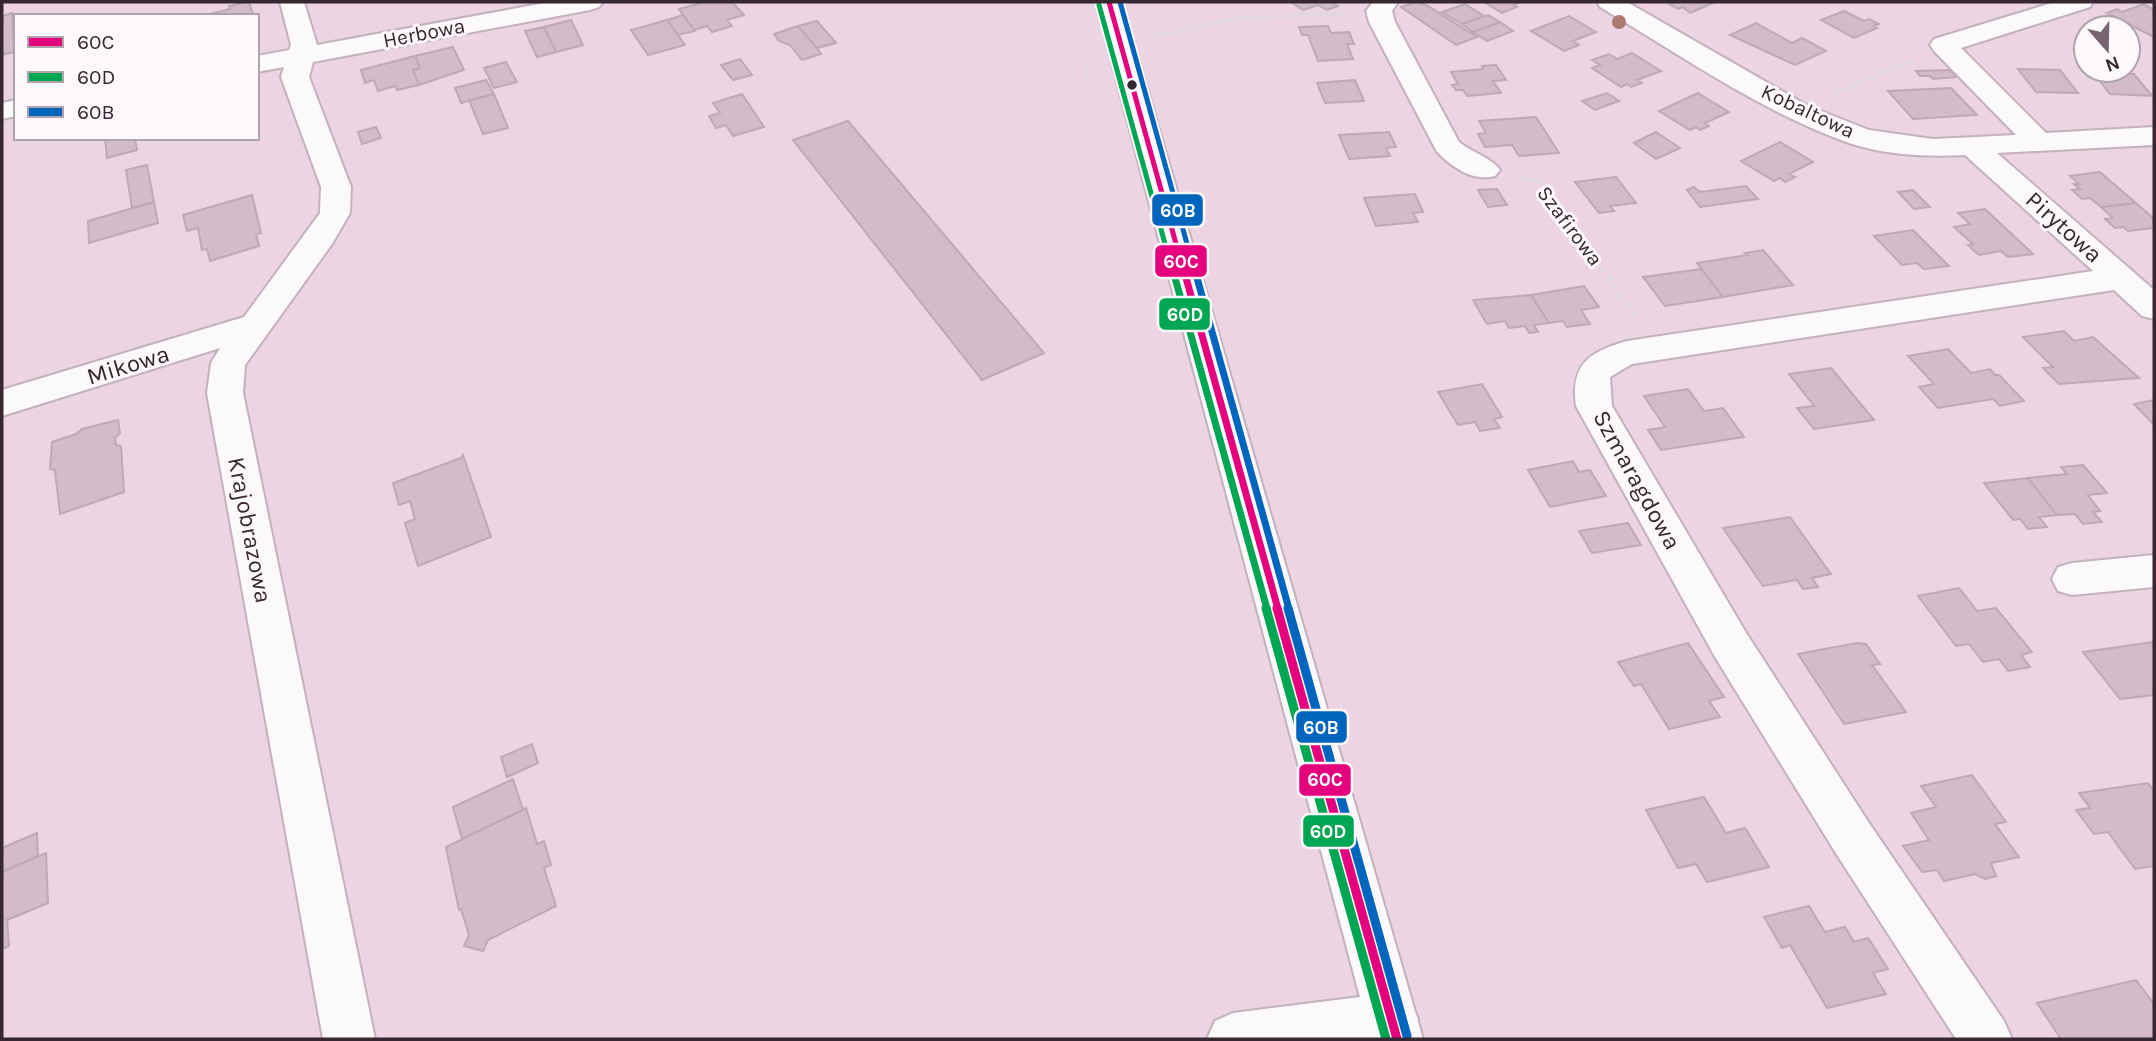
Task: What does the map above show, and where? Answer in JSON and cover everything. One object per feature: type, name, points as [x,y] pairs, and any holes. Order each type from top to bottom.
[{"type":"street","name":"Krajobrazowa","points":[[292,2],[304,45],[295,77],[336,187],[335,213],[321,237],[228,363],[225,393],[349,1039]]},
{"type":"street","name":"Herbowa","points":[[259,64],[590,2]]},
{"type":"street","points":[[1109,2],[1395,1029],[1233,1039]]},
{"type":"street","name":"Kobaltowa","points":[[1609,2],[1798,112],[1838,130],[1886,143],[1933,148],[1973,147],[2154,136]]},
{"type":"street","points":[[2039,142],[1943,45],[2081,2]]},
{"type":"street","points":[[1382,6],[1382,22],[1447,146],[1461,159],[1485,170]]},
{"type":"street","name":"Pirytowa","points":[[1973,147],[2154,308]]},
{"type":"street","name":"Szmaragdowa","points":[[1986,1039],[1853,839],[1730,644],[1594,406],[1590,386],[1594,371],[1606,360],[1627,353],[2121,278]]},
{"type":"street","name":"Mikowa","points":[[2,403],[254,326]]},
{"type":"street","points":[[2072,579],[2154,571]]},
{"type":"path","points":[[1161,46],[1157,35],[1237,19],[1382,6]]},
{"type":"path","points":[[1798,112],[1839,90],[1924,56],[1943,45]]},
{"type":"path","name":"Szafirowa","points":[[1485,170],[1542,182],[1657,348]]},
{"type":"building","points":[[249,2],[253,14],[210,14],[230,9],[229,6]]},
{"type":"building","points":[[704,2],[732,2],[744,15],[727,20],[732,26],[712,32],[707,26],[694,30],[679,9]]},
{"type":"building","points":[[1291,2],[1331,2],[1338,6],[1327,10],[1318,5],[1303,10]]},
{"type":"building","points":[[1416,2],[1428,6],[1477,37],[1456,45],[1401,7]]},
{"type":"building","points":[[1484,2],[1521,2],[1513,5],[1517,7],[1502,13]]},
{"type":"building","points":[[1670,2],[1715,2],[1690,13],[1683,7],[1678,9],[1669,4],[1672,3]]},
{"type":"building","points":[[1465,4],[1484,16],[1462,24],[1442,12]]},
{"type":"building","points":[[2144,4],[2154,10],[2154,37],[2142,31],[2142,14],[2107,13],[2117,9],[2122,12]]},
{"type":"building","points":[[1844,11],[1864,21],[1869,19],[1879,24],[1874,26],[1877,28],[1854,38],[1821,20]]},
{"type":"building","points":[[12,13],[14,52],[2,55],[2,16]]},
{"type":"building","points":[[683,15],[695,31],[678,35],[667,20]]},
{"type":"building","points":[[1488,15],[1500,22],[1473,32],[1462,24]]},
{"type":"building","points":[[1569,16],[1596,32],[1573,41],[1579,45],[1564,51],[1531,31]]},
{"type":"building","points":[[571,20],[583,45],[556,52],[544,27]]},
{"type":"building","points":[[667,20],[685,45],[648,55],[631,30]]},
{"type":"building","points":[[817,21],[836,43],[817,48],[798,26]]},
{"type":"building","points":[[1500,22],[1513,31],[1487,41],[1473,32]]},
{"type":"building","points":[[1756,23],[1792,43],[1802,38],[1826,51],[1795,65],[1730,35]]},
{"type":"building","points":[[798,26],[821,54],[802,60],[790,45],[779,41],[774,34]]},
{"type":"building","points":[[1328,26],[1331,33],[1349,32],[1354,44],[1347,44],[1353,59],[1318,61],[1308,35],[1302,35],[1299,27]]},
{"type":"building","points":[[544,27],[556,52],[537,57],[525,31]]},
{"type":"building","points":[[453,47],[464,70],[419,85],[413,70],[420,68],[415,56]]},
{"type":"building","points":[[1632,53],[1661,71],[1637,80],[1642,83],[1621,87],[1592,68],[1600,65],[1592,60],[1609,54],[1617,59]]},
{"type":"building","points":[[415,56],[420,68],[413,70],[419,85],[397,90],[395,86],[378,91],[374,80],[365,83],[361,70]]},
{"type":"building","points":[[740,59],[752,75],[733,80],[721,65]]},
{"type":"building","points":[[506,62],[517,82],[494,88],[484,68]]},
{"type":"building","points":[[1496,65],[1506,80],[1493,81],[1501,93],[1467,96],[1463,90],[1456,90],[1452,85],[1458,84],[1451,72]]},
{"type":"building","points":[[2018,69],[2060,70],[2078,93],[2036,92]]},
{"type":"building","points":[[1949,70],[1957,77],[1933,79],[1930,76],[1920,76],[1916,71]]},
{"type":"building","points":[[486,80],[494,94],[461,103],[455,88]]},
{"type":"building","points":[[1355,80],[1364,101],[1325,103],[1317,83]]},
{"type":"building","points":[[2102,84],[2142,84],[2152,96],[2110,94]]},
{"type":"building","points":[[1951,88],[1977,115],[1913,119],[1888,91]]},
{"type":"building","points":[[1607,93],[1619,101],[1595,110],[1582,101]]},
{"type":"building","points":[[1698,93],[1729,112],[1705,123],[1709,126],[1690,130],[1659,111]]},
{"type":"building","points":[[494,94],[508,128],[483,134],[469,100]]},
{"type":"building","points":[[742,94],[764,127],[733,136],[726,125],[716,128],[709,116],[720,113],[713,103]]},
{"type":"building","points":[[1536,117],[1559,153],[1519,156],[1512,145],[1485,147],[1478,134],[1486,133],[1479,121]]},
{"type":"building","points":[[848,121],[1044,353],[982,380],[793,140]]},
{"type":"building","points":[[376,127],[381,138],[362,144],[358,132]]},
{"type":"building","points":[[1389,132],[1396,147],[1386,148],[1390,156],[1349,159],[1339,135]]},
{"type":"building","points":[[1656,132],[1680,148],[1656,159],[1634,143]]},
{"type":"building","points":[[105,140],[135,140],[137,150],[107,158]]},
{"type":"building","points":[[1780,142],[1813,162],[1789,174],[1795,177],[1785,182],[1780,178],[1774,181],[1741,161]]},
{"type":"building","points":[[147,165],[154,202],[132,208],[126,170]]},
{"type":"building","points":[[2100,172],[2136,203],[2101,207],[2090,198],[2082,199],[2072,190],[2080,189],[2074,184],[2079,184],[2070,176]]},
{"type":"building","points":[[1616,177],[1636,203],[1610,206],[1614,211],[1599,213],[1575,182]]},
{"type":"building","points":[[1746,186],[1758,199],[1700,207],[1687,190],[1694,187],[1700,192]]},
{"type":"building","points":[[1497,189],[1507,205],[1488,207],[1478,190]]},
{"type":"building","points":[[1913,190],[1930,207],[1914,209],[1898,192]]},
{"type":"building","points":[[1415,194],[1423,212],[1413,213],[1418,222],[1376,226],[1364,198]]},
{"type":"building","points":[[252,195],[261,233],[256,234],[259,246],[210,261],[207,249],[202,250],[198,228],[187,231],[183,215]]},
{"type":"building","points":[[154,202],[158,223],[89,243],[88,221]]},
{"type":"building","points":[[2136,203],[2154,219],[2154,228],[2128,231],[2123,227],[2115,228],[2105,219],[2113,218],[2101,207]]},
{"type":"building","points":[[1985,209],[2033,254],[2008,257],[2001,251],[1979,255],[1968,245],[1973,244],[1954,227],[1970,224],[1958,213]]},
{"type":"building","points":[[1913,230],[1949,266],[1924,269],[1917,263],[1902,265],[1874,236]]},
{"type":"building","points":[[1763,250],[1793,285],[1723,297],[1697,263],[1748,255],[1745,253]]},
{"type":"building","points":[[1701,269],[1723,297],[1665,306],[1643,277]]},
{"type":"building","points":[[1584,286],[1599,307],[1581,310],[1590,324],[1567,327],[1563,321],[1549,323],[1531,295]]},
{"type":"building","points":[[1531,295],[1549,323],[1534,325],[1538,332],[1529,333],[1525,326],[1509,328],[1505,321],[1487,324],[1473,300]]},
{"type":"building","points":[[2064,331],[2074,341],[2093,337],[2139,378],[2059,384],[2043,368],[2053,367],[2023,337]]},
{"type":"building","points":[[1948,349],[1971,373],[1990,369],[1995,375],[1999,375],[2024,401],[2000,406],[1993,399],[1938,408],[1919,387],[1934,384],[1908,356]]},
{"type":"building","points":[[1831,368],[1874,420],[1814,429],[1797,408],[1814,406],[1789,374]]},
{"type":"building","points":[[1482,384],[1502,417],[1494,419],[1500,428],[1480,431],[1475,422],[1458,425],[1438,392]]},
{"type":"building","points":[[1688,389],[1704,411],[1723,408],[1744,437],[1661,450],[1648,430],[1665,427],[1644,396]]},
{"type":"building","points":[[2154,400],[2154,425],[2134,404]]},
{"type":"building","points":[[118,420],[120,433],[115,438],[116,445],[121,446],[124,492],[60,514],[55,470],[50,469],[52,442],[76,434],[82,429]]},
{"type":"building","points":[[463,455],[491,537],[418,566],[405,523],[415,519],[410,501],[399,505],[393,483]]},
{"type":"building","points":[[1573,461],[1579,472],[1590,470],[1606,496],[1550,507],[1528,470]]},
{"type":"building","points":[[2083,465],[2107,493],[2088,495],[2100,511],[2093,512],[2102,522],[2083,524],[2075,514],[2057,515],[2028,478],[2067,474],[2061,467]]},
{"type":"building","points":[[2028,478],[2057,515],[2039,517],[2047,527],[2028,529],[2020,519],[2013,520],[1984,483]]},
{"type":"building","points":[[1790,517],[1831,574],[1812,578],[1818,587],[1803,589],[1797,580],[1763,586],[1723,528]]},
{"type":"building","points":[[1628,523],[1641,545],[1592,553],[1579,531]]},
{"type":"building","points":[[1959,588],[1977,611],[1996,608],[2032,652],[2021,655],[2030,667],[2008,671],[1999,659],[1983,662],[1969,644],[1956,646],[1918,596]]},
{"type":"building","points":[[2154,642],[2154,695],[2120,699],[2083,652]]},
{"type":"building","points":[[1688,643],[1724,697],[1709,701],[1720,717],[1669,729],[1641,684],[1634,686],[1618,662]]},
{"type":"building","points":[[1857,643],[1866,644],[1880,664],[1872,665],[1906,712],[1844,724],[1798,654]]},
{"type":"building","points":[[532,744],[538,763],[507,777],[501,757]]},
{"type":"building","points":[[1972,775],[2006,822],[1995,824],[2019,857],[1991,863],[1996,876],[1985,879],[1975,874],[1944,881],[1937,870],[1922,872],[1903,846],[1929,840],[1911,813],[1936,807],[1921,786]]},
{"type":"building","points":[[513,779],[523,810],[462,839],[453,807]]},
{"type":"building","points":[[2148,783],[2154,791],[2154,866],[2135,869],[2108,832],[2094,834],[2076,810],[2090,808],[2079,793]]},
{"type":"building","points":[[1704,797],[1726,833],[1745,828],[1769,867],[1707,882],[1696,864],[1678,868],[1646,810]]},
{"type":"building","points":[[526,808],[537,844],[544,841],[551,865],[544,868],[556,906],[488,940],[483,951],[464,946],[469,935],[461,909],[459,910],[446,847]]},
{"type":"building","points":[[37,833],[38,856],[2,872],[2,848]]},
{"type":"building","points":[[46,853],[48,903],[7,920],[9,946],[2,949],[2,872]]},
{"type":"building","points":[[1809,906],[1825,932],[1845,927],[1854,942],[1868,938],[1888,969],[1873,973],[1886,994],[1827,1008],[1790,945],[1782,948],[1764,917]]},
{"type":"building","points":[[2136,980],[2154,1004],[2154,1039],[2061,1039],[2037,1003]]},
{"type":"transit line","name":"60C","points":[[1109,2],[1397,1039]]},
{"type":"transit line","name":"60B","points":[[1120,2],[1407,1036]]},
{"type":"transit line","name":"60D","points":[[1099,5],[1386,1039]]}]
